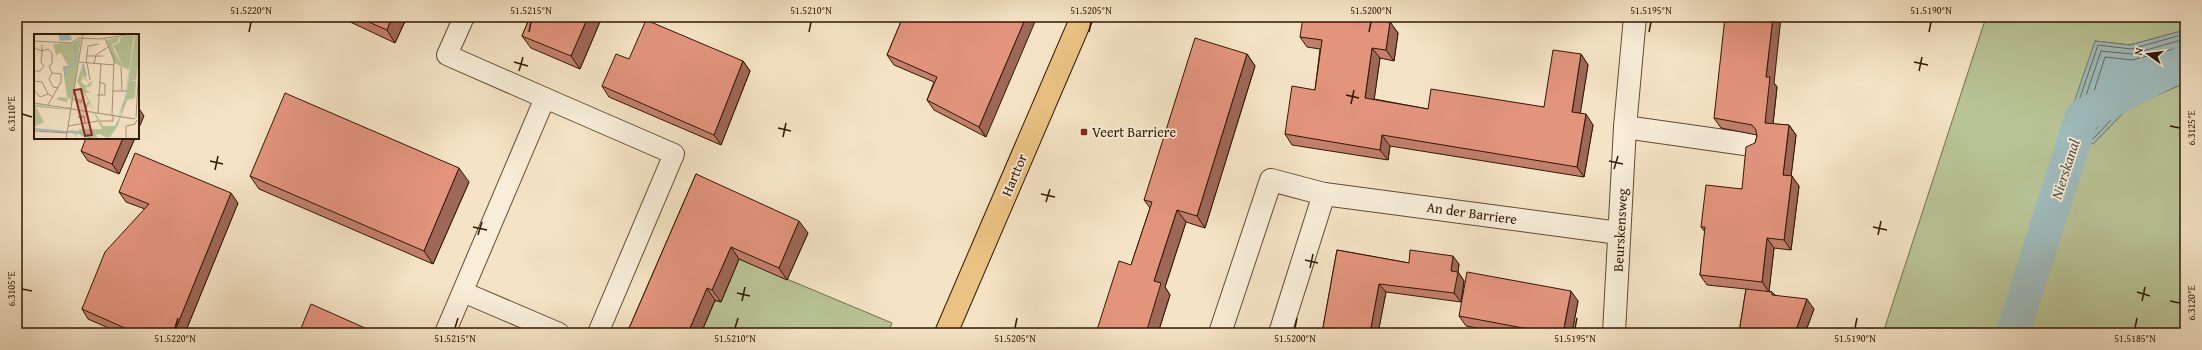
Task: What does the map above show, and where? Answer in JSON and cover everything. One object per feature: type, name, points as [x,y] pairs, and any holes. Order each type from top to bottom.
[{"type":"main road","name":"Harttor","points":[[946,333],[1082,17]]},
{"type":"street","name":"Beurskensweg","points":[[1614,333],[1625,127],[1635,17]]},
{"type":"street","points":[[1625,127],[1752,145]]},
{"type":"street","name":"An der Barriere","points":[[1220,333],[1271,180],[1324,194],[1619,233]]},
{"type":"street","points":[[1280,333],[1324,194]]},
{"type":"lane","points":[[464,17],[447,55],[674,154],[598,333]]},
{"type":"lane","points":[[445,333],[545,98]]},
{"type":"lane","points":[[462,292],[559,333]]},
{"type":"green space","points":[[1986,17],[2185,17],[2185,30],[2130,45],[2095,41],[2093,144],[2128,108],[2185,83],[2185,333],[1883,333]]},
{"type":"green space","points":[[739,259],[892,323],[888,333],[701,333],[715,301],[721,302]]},
{"type":"water","points":[[2185,30],[2185,83],[2128,108],[2093,144],[2065,129],[2095,41],[2130,45]]},
{"type":"building","points":[[357,17],[392,17],[387,30]]},
{"type":"building","points":[[530,17],[588,17],[571,56],[522,36]]},
{"type":"building","points":[[903,17],[1026,17],[979,127],[927,100],[937,77],[887,55]]},
{"type":"building","points":[[1303,17],[1355,17],[1390,22],[1386,50],[1372,48],[1365,98],[1428,109],[1431,89],[1544,107],[1553,50],[1581,54],[1572,112],[1586,114],[1577,167],[1382,135],[1380,150],[1285,134],[1292,86],[1315,90],[1322,40],[1300,37]]},
{"type":"building","points":[[1725,17],[1773,17],[1766,77],[1770,77],[1765,123],[1789,125],[1783,175],[1792,176],[1784,240],[1767,238],[1762,282],[1700,275],[1705,227],[1701,227],[1706,185],[1742,189],[1746,147],[1755,143],[1757,136],[1756,130],[1752,125],[1714,118]]},
{"type":"building","points":[[646,20],[743,61],[714,135],[602,86],[616,54],[629,59]]},
{"type":"building","points":[[1195,38],[1247,54],[1197,216],[1177,210],[1154,281],[1161,283],[1146,333],[1096,333],[1119,261],[1131,265],[1152,202],[1144,200]]},
{"type":"building","points":[[285,93],[459,168],[424,251],[250,176]]},
{"type":"building","points":[[86,139],[123,139],[112,164],[81,151]]},
{"type":"building","points":[[135,153],[231,193],[174,333],[136,333],[82,309],[105,252],[149,204],[119,192]]},
{"type":"building","points":[[696,174],[799,221],[779,268],[731,247],[712,290],[707,288],[688,333],[627,333]]},
{"type":"building","points":[[1337,250],[1409,263],[1410,250],[1453,256],[1451,271],[1458,272],[1454,293],[1379,284],[1370,333],[1322,333]]},
{"type":"building","points":[[1467,272],[1571,291],[1563,333],[1550,333],[1459,316]]},
{"type":"building","points":[[1746,289],[1772,292],[1772,295],[1807,299],[1795,333],[1739,333]]},
{"type":"building","points":[[311,304],[374,332],[374,333],[299,333]]},
{"type":"building","points":[[1690,330],[1720,333],[1690,333]]},
{"type":"waterway","name":"Nierskanal","points":[[2013,333],[2082,116],[2185,62]]},
{"type":"place","name":"Veert Barriere","points":[[1084,132]]}]
